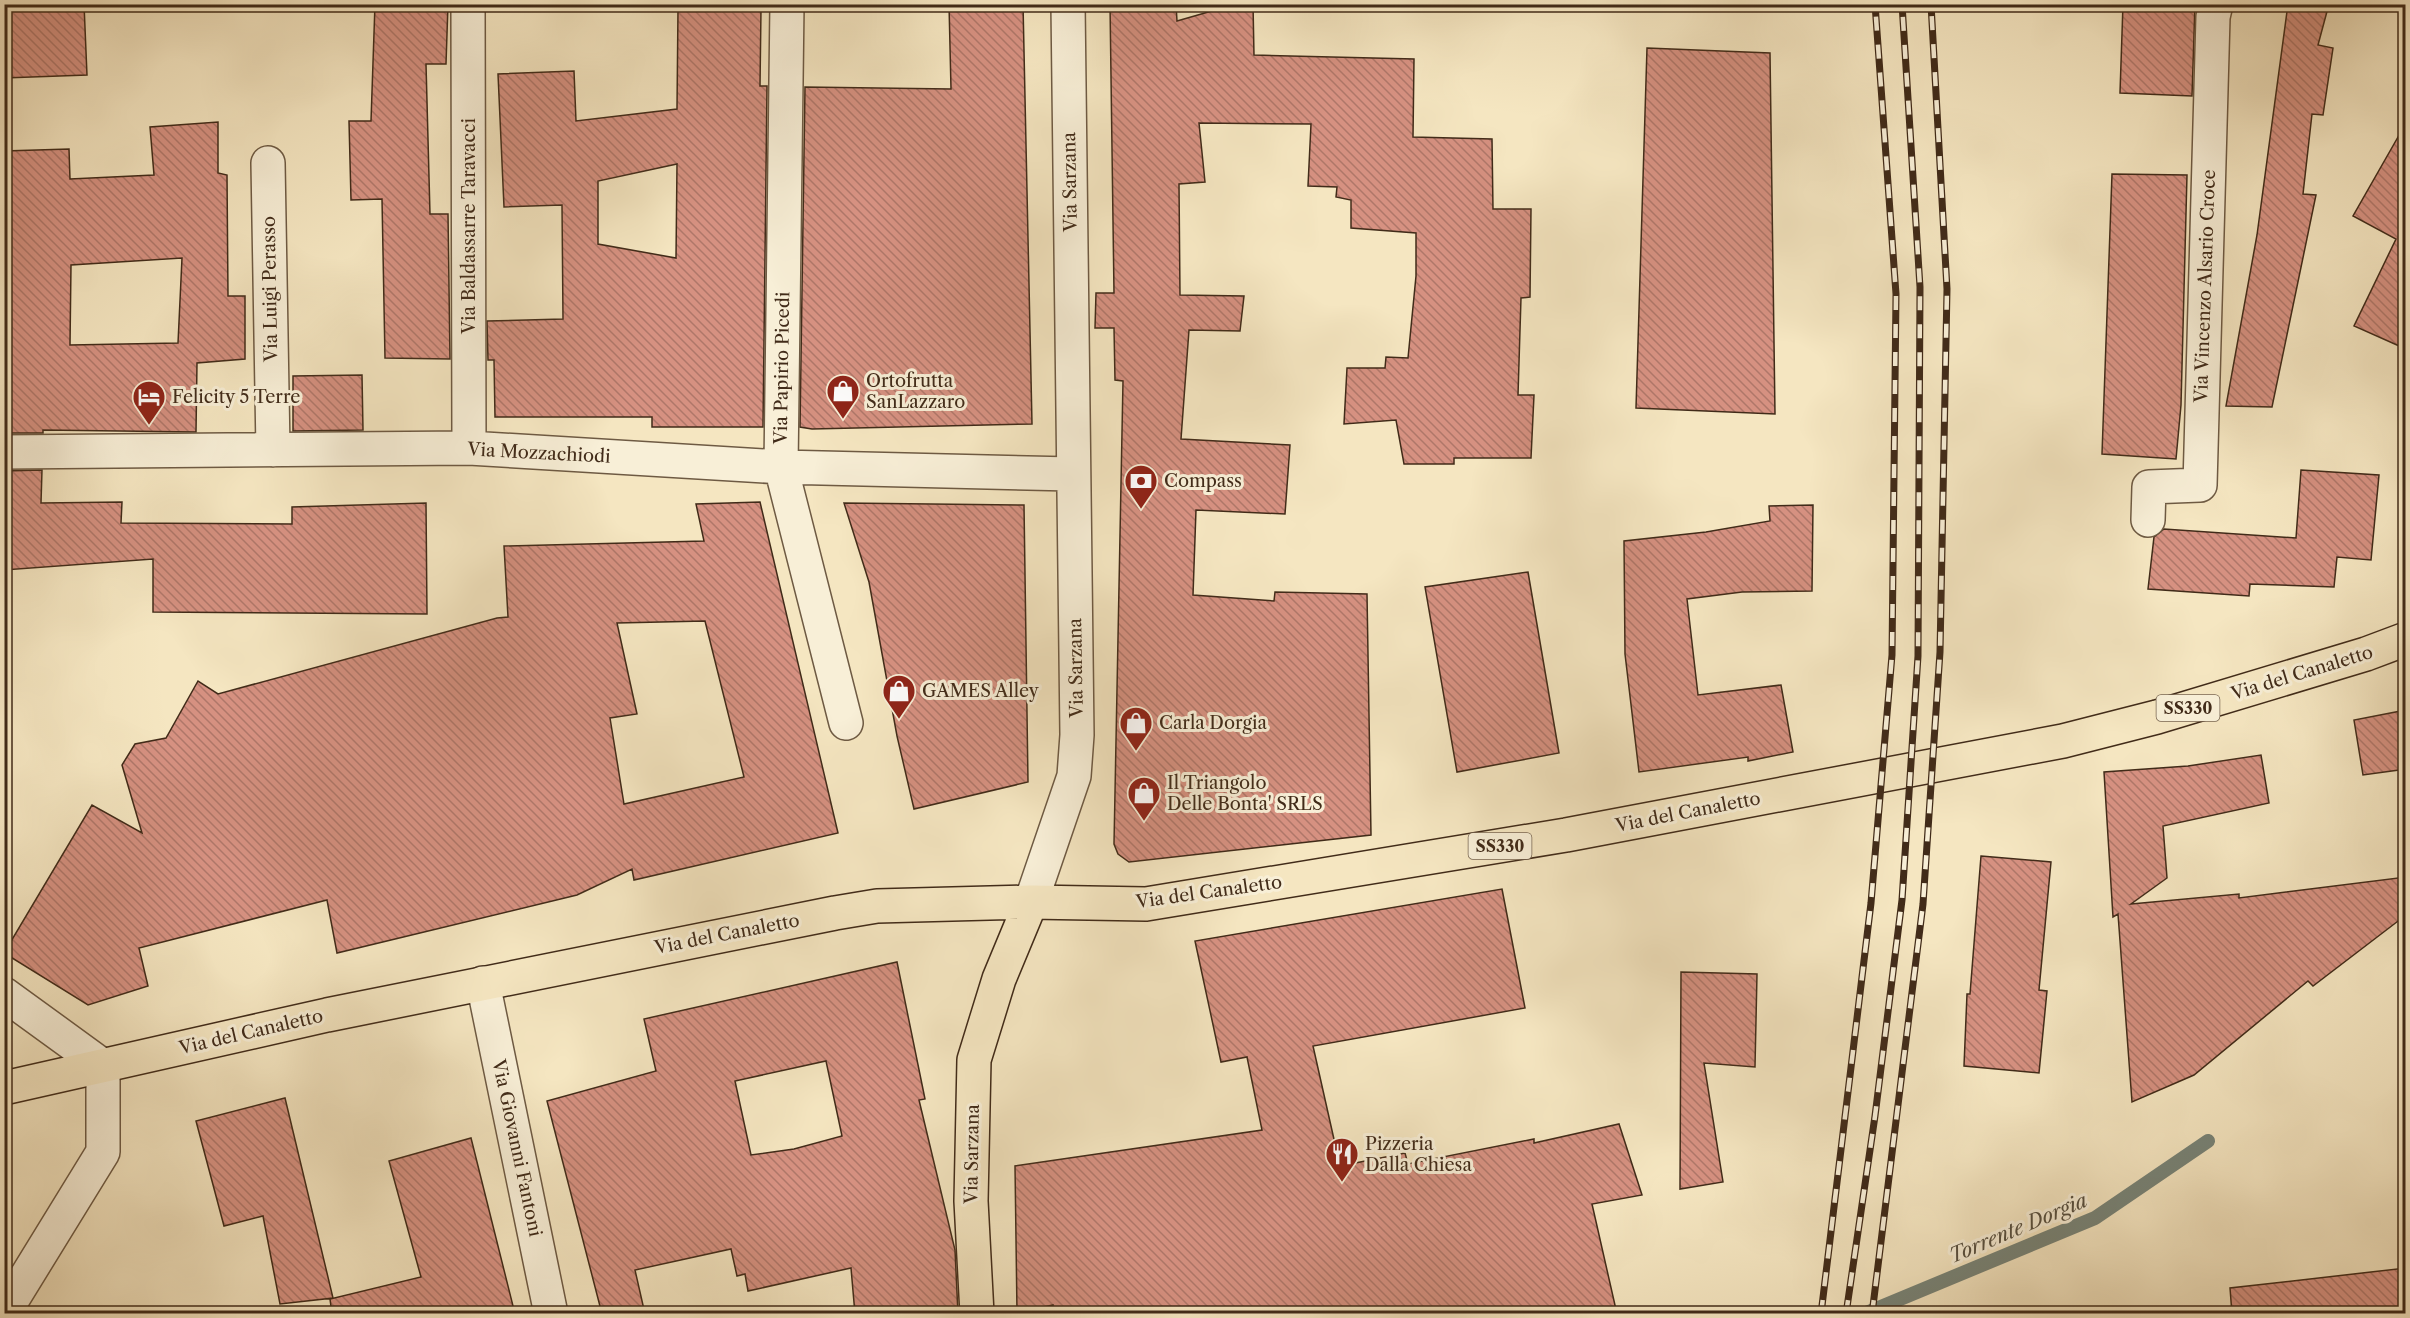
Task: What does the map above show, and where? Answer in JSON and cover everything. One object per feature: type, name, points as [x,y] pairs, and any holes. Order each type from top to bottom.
[{"type":"main road","name":"Via del Canaletto","points":[[4,1088],[483,983],[877,906],[1031,902],[1158,902],[1566,835],[2063,741],[2157,717],[2366,654],[2406,639]]},
{"type":"main road","name":"Via Sarzana","points":[[977,1314],[971,1201],[974,1060],[999,979],[1031,902]]},
{"type":"street","name":"Via Baldassarre Taravacci","points":[[468,4],[469,448]]},
{"type":"street","name":"Via Papirio Picedi","points":[[787,4],[781,467],[846,723]]},
{"type":"street","name":"Via Sarzana","points":[[1031,902],[1074,776],[1077,735],[1068,4]]},
{"type":"street","name":"Via Vincenzo Alsario Croce","points":[[2148,520],[2149,487],[2200,485],[2213,17],[2216,4]]},
{"type":"street","name":"Via Luigi Perasso","points":[[268,163],[273,450]]},
{"type":"street","name":"Via Mozzachiodi","points":[[4,452],[469,448],[781,467],[1072,474]]},
{"type":"street","name":"Via Giovanni Fantoni","points":[[483,983],[551,1314]]},
{"type":"street","points":[[4,994],[103,1066],[103,1152],[4,1313]]},
{"type":"building","points":[[4,4],[84,4],[87,75],[4,78]]},
{"type":"building","points":[[375,4],[448,4],[446,64],[426,64],[430,214],[448,214],[450,359],[385,358],[382,199],[351,200],[349,121],[371,121]]},
{"type":"building","points":[[949,4],[1023,4],[1032,424],[812,429],[800,427],[805,87],[951,89]]},
{"type":"building","points":[[1110,4],[1176,4],[1177,21],[1236,4],[1253,4],[1254,55],[1414,59],[1413,137],[1492,139],[1493,209],[1531,209],[1530,297],[1521,298],[1518,395],[1534,395],[1531,458],[1454,458],[1454,464],[1404,464],[1396,420],[1344,424],[1347,368],[1385,368],[1386,357],[1408,358],[1416,276],[1416,233],[1351,228],[1351,200],[1336,197],[1337,187],[1308,186],[1311,124],[1199,123],[1205,182],[1179,184],[1180,295],[1244,296],[1240,331],[1189,330],[1181,439],[1290,445],[1285,514],[1196,510],[1193,595],[1274,601],[1275,592],[1367,594],[1371,835],[1129,862],[1118,854],[1114,844],[1123,381],[1115,380],[1114,328],[1095,328],[1096,293],[1114,293]]},
{"type":"building","points":[[2123,4],[2195,4],[2192,96],[2120,93]]},
{"type":"building","points":[[2288,4],[2329,4],[2318,45],[2333,48],[2323,115],[2312,114],[2303,194],[2316,195],[2272,407],[2226,406],[2257,235]]},
{"type":"building","points":[[678,9],[761,9],[760,86],[767,86],[763,427],[652,427],[652,417],[495,417],[494,360],[488,360],[487,321],[563,319],[562,205],[504,207],[498,74],[574,71],[576,121],[677,109]],"holes":[[[677,164],[676,258],[598,244],[598,181]]]},
{"type":"building","points":[[1647,48],[1770,53],[1775,414],[1636,408]]},
{"type":"building","points":[[218,122],[218,173],[227,175],[228,296],[245,296],[245,359],[197,363],[196,432],[43,430],[43,433],[4,433],[4,151],[69,149],[70,179],[154,175],[150,127]],"holes":[[[182,258],[178,343],[70,345],[71,265]]]},
{"type":"building","points":[[2406,123],[2406,349],[2354,326],[2396,239],[2353,216]]},
{"type":"building","points":[[2112,174],[2187,175],[2181,405],[2176,459],[2102,454]]},
{"type":"building","points":[[362,375],[363,430],[293,431],[293,376]]},
{"type":"building","points":[[42,470],[41,503],[122,502],[121,523],[292,524],[292,507],[426,503],[427,614],[153,612],[153,559],[4,570],[4,471]]},
{"type":"building","points":[[2301,470],[2379,475],[2371,560],[2337,557],[2334,587],[2250,584],[2249,596],[2148,589],[2154,537],[2164,529],[2296,538]]},
{"type":"building","points":[[760,502],[838,833],[634,880],[632,869],[577,895],[337,953],[327,900],[139,948],[148,986],[88,1005],[4,953],[92,805],[142,833],[122,765],[135,744],[166,738],[198,681],[218,694],[497,618],[508,617],[504,546],[704,541],[696,504]],"holes":[[[705,621],[744,777],[624,804],[610,718],[637,714],[617,623]]]},
{"type":"building","points":[[844,503],[1024,505],[1028,782],[914,809],[897,736],[869,582]]},
{"type":"building","points":[[1813,505],[1812,591],[1742,592],[1687,599],[1698,695],[1781,685],[1793,752],[1748,761],[1748,757],[1639,772],[1625,654],[1624,541],[1706,532],[1770,521],[1769,506]]},
{"type":"building","points":[[1528,572],[1559,753],[1457,772],[1425,587]]},
{"type":"building","points":[[2406,710],[2406,769],[2363,775],[2354,720]]},
{"type":"building","points":[[2261,755],[2269,803],[2163,826],[2167,878],[2131,904],[2239,894],[2239,898],[2406,877],[2406,915],[2313,986],[2308,981],[2194,1075],[2132,1102],[2118,914],[2113,917],[2104,772],[2188,766]]},
{"type":"building","points":[[1981,856],[2051,862],[2039,990],[2047,991],[2039,1073],[1964,1066],[1967,994],[1970,994]]},
{"type":"building","points":[[1502,889],[1525,1008],[1313,1046],[1340,1166],[1405,1153],[1408,1164],[1534,1139],[1534,1143],[1619,1124],[1642,1195],[1592,1204],[1617,1314],[1054,1314],[1053,1305],[1017,1313],[1015,1166],[1262,1130],[1247,1057],[1221,1062],[1195,941]]},
{"type":"building","points":[[897,962],[925,1099],[919,1100],[955,1250],[958,1314],[855,1314],[851,1268],[748,1291],[745,1274],[737,1276],[731,1249],[635,1270],[645,1314],[602,1314],[547,1101],[656,1071],[644,1019]],"holes":[[[826,1061],[842,1136],[794,1149],[751,1155],[735,1081]]]},
{"type":"building","points":[[1681,972],[1757,974],[1755,1067],[1704,1063],[1723,1182],[1680,1189]]},
{"type":"building","points":[[285,1098],[333,1298],[280,1304],[263,1216],[224,1226],[196,1121]]},
{"type":"building","points":[[471,1138],[515,1314],[332,1314],[330,1299],[421,1277],[389,1161]]},
{"type":"building","points":[[2406,1268],[2406,1314],[2232,1314],[2230,1288]]},
{"type":"waterway","name":"Torrente Dorgia","points":[[1864,1314],[2095,1218],[2208,1141]]},
{"type":"railway","points":[[1821,1314],[1871,903],[1892,655],[1896,294],[1875,4]]},
{"type":"railway","points":[[1846,1314],[1875,1116],[1902,900],[1918,656],[1920,287],[1902,4]]},
{"type":"railway","points":[[1872,1314],[1923,904],[1940,652],[1947,289],[1931,4]]},
{"type":"place","name":"Ortofrutta SanLazzaro","points":[[843,420]]},
{"type":"place","name":"Felicity 5 Terre","points":[[149,426]]},
{"type":"place","name":"Compass","points":[[1141,510]]},
{"type":"place","name":"GAMES Alley","points":[[899,720]]},
{"type":"place","name":"Carla Dorgia","points":[[1136,752]]},
{"type":"place","name":"Il Triangolo Delle Bonta' SRLS","points":[[1144,822]]},
{"type":"place","name":"Pizzeria Dalla Chiesa","points":[[1342,1183]]}]
